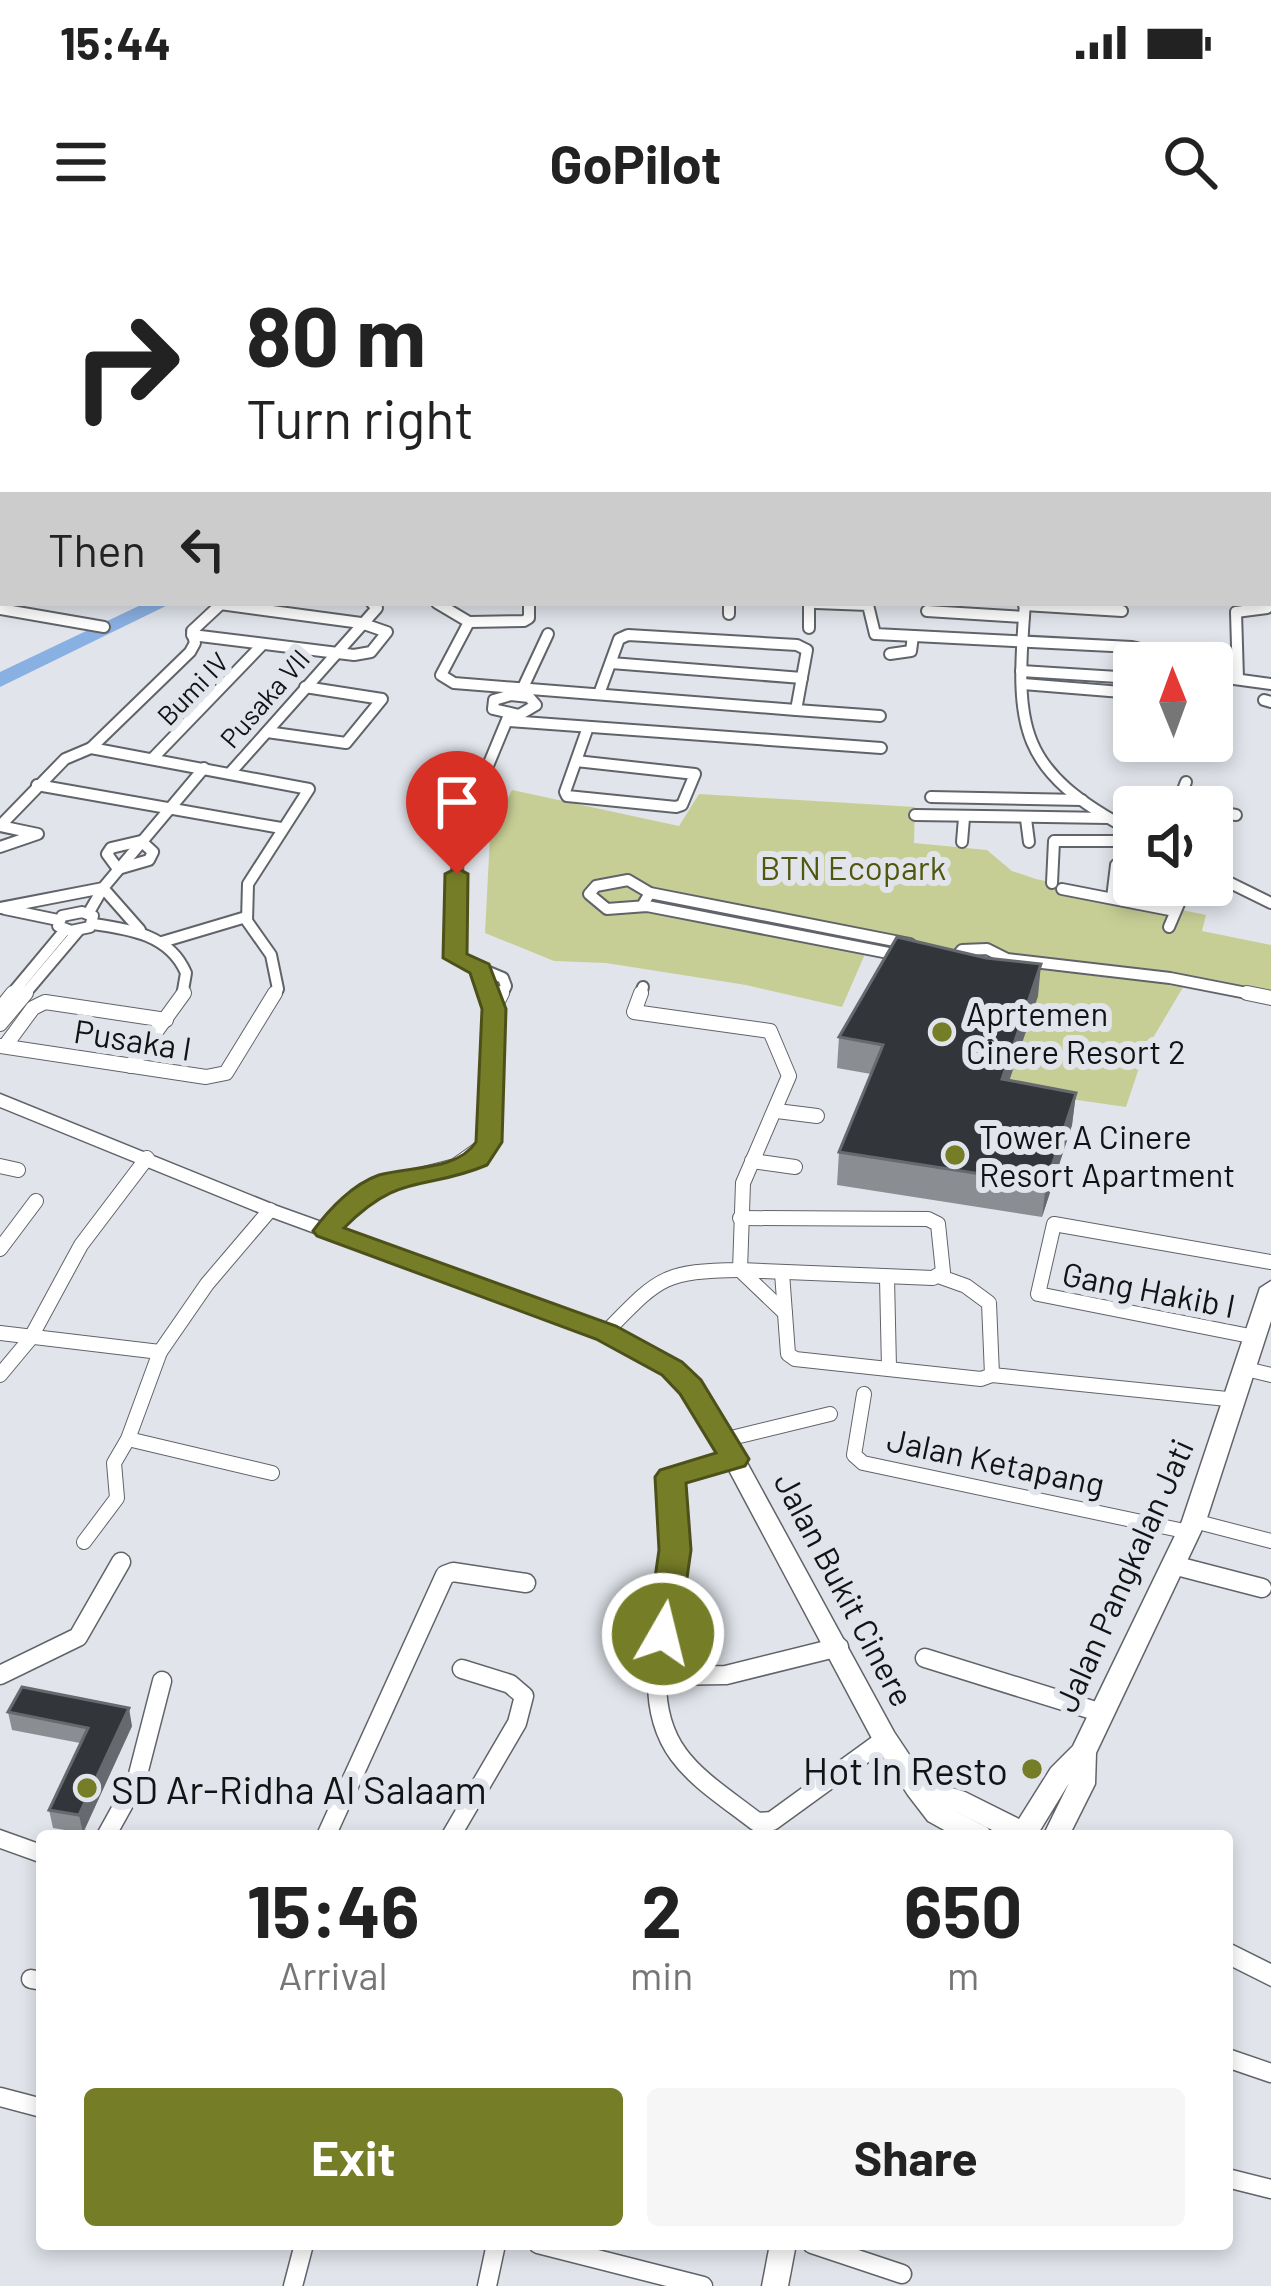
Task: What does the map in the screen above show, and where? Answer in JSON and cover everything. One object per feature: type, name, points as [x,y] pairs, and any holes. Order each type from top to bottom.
[{"type":"main road","name":"Jalan Bukit Cinere","points":[[3,1104],[270,1210],[606,1332],[672,1368],[691,1387],[728,1450],[917,1788],[937,1814],[968,1830]]},
{"type":"main road","name":"Jalan Pangkalan Jati","points":[[1028,1830],[1060,1775],[1083,1753],[1192,1527],[1237,1400],[1259,1372],[1255,1337],[1271,1288]]},
{"type":"main road","name":"Jalan Pangkalan Jati","points":[[1059,1830],[1082,1784],[1083,1753]]},
{"type":"main road","points":[[917,1788],[956,1798],[1014,1830]]},
{"type":"street","points":[[192,635],[219,606]]},
{"type":"street","points":[[192,635],[364,655],[387,632],[361,623],[236,606]]},
{"type":"street","points":[[296,614],[305,606]]},
{"type":"street","name":"Pusaka VII","points":[[231,772],[374,606]]},
{"type":"street","points":[[442,606],[469,622],[524,621],[529,619],[529,606]]},
{"type":"street","points":[[808,628],[812,606]]},
{"type":"street","points":[[868,606],[872,632],[1113,646]]},
{"type":"street","points":[[1238,679],[1236,613],[1241,608],[1267,606]]},
{"type":"street","points":[[1024,608],[1022,677],[1038,758],[1047,772],[1113,821]]},
{"type":"street","points":[[0,609],[104,627]]},
{"type":"street","points":[[927,611],[1122,611]]},
{"type":"street","points":[[469,622],[441,678],[521,691],[880,716]]},
{"type":"street","points":[[548,634],[521,691],[491,704],[509,718],[881,748]]},
{"type":"street","points":[[0,826],[65,759],[91,748],[190,652],[195,643],[192,635]]},
{"type":"street","points":[[599,694],[620,640],[628,635],[797,645],[807,650],[796,710]]},
{"type":"street","points":[[890,654],[911,651],[913,636]]},
{"type":"street","name":"Bumi IV","points":[[153,758],[261,646]]},
{"type":"street","points":[[611,663],[802,678]]},
{"type":"street","points":[[1022,677],[1113,678]]},
{"type":"street","points":[[1022,677],[1113,690]]},
{"type":"street","points":[[1233,678],[1271,684]]},
{"type":"street","points":[[266,732],[346,743],[382,699],[305,687]]},
{"type":"street","points":[[494,1009],[506,986],[503,978],[455,958],[458,838],[509,718],[536,705],[521,691]]},
{"type":"street","points":[[576,761],[695,774],[682,805],[676,807],[574,798],[565,792],[588,727]]},
{"type":"street","points":[[91,748],[309,789],[248,884],[247,919],[165,944]]},
{"type":"street","points":[[118,869],[107,854],[110,848],[141,841],[204,768]]},
{"type":"street","points":[[1185,786],[1186,782]]},
{"type":"street","points":[[37,785],[280,829]]},
{"type":"street","points":[[931,797],[1082,800]]},
{"type":"street","points":[[915,815],[1109,818]]},
{"type":"street","points":[[962,842],[964,818]]},
{"type":"street","points":[[1026,819],[1029,842]]},
{"type":"street","points":[[0,826],[38,834],[0,847]]},
{"type":"street","points":[[1113,837],[1054,841],[1057,886],[1175,911]]},
{"type":"street","points":[[91,919],[103,888],[118,869],[148,860],[153,852],[141,841]]},
{"type":"street","points":[[899,949],[650,893],[628,880],[610,880],[589,894],[594,903],[608,910],[641,906],[899,949],[918,952]]},
{"type":"street","points":[[1233,883],[1269,898]]},
{"type":"street","points":[[0,908],[103,888]]},
{"type":"street","points":[[103,888],[142,932]]},
{"type":"street","points":[[1112,898],[1113,890]]},
{"type":"street","points":[[641,906],[650,893]]},
{"type":"street","points":[[1169,927],[1177,906]]},
{"type":"street","points":[[0,908],[67,927]]},
{"type":"street","points":[[0,1024],[75,912],[142,932],[165,944],[188,981],[131,1066]]},
{"type":"street","points":[[0,1009],[67,927],[91,919]]},
{"type":"street","name":"Pusaka I","points":[[2,1046],[206,1077],[226,1073],[278,989],[271,955],[247,919]]},
{"type":"street","points":[[937,956],[957,965],[988,949],[1007,966],[1170,978],[1271,998]]},
{"type":"street","points":[[326,1231],[363,1194],[384,1182],[478,1159],[489,1142],[494,1009],[481,969]]},
{"type":"street","points":[[643,987],[634,1012],[770,1031],[789,1076],[743,1183],[740,1270],[785,1313]]},
{"type":"street","points":[[2,1046],[33,1008],[47,1002],[166,1020]]},
{"type":"street","points":[[777,1111],[817,1116]]},
{"type":"street","points":[[0,1375],[31,1339],[81,1245],[147,1158]]},
{"type":"street","points":[[752,1162],[795,1167]]},
{"type":"street","points":[[0,1166],[18,1170]]},
{"type":"street","points":[[0,1249],[36,1201]]},
{"type":"street","points":[[84,1542],[117,1498],[114,1463],[128,1439],[160,1352],[206,1284],[270,1210]]},
{"type":"street","points":[[740,1218],[933,1220],[938,1224],[943,1272],[938,1276]]},
{"type":"street","name":"Gang Hakib I","points":[[1255,1337],[1038,1294],[1054,1224],[1271,1262]]},
{"type":"street","points":[[606,1332],[657,1278],[683,1270],[938,1276],[966,1286],[989,1303],[992,1375]]},
{"type":"street","points":[[782,1273],[788,1354],[795,1359],[1237,1400]]},
{"type":"street","points":[[886,1278],[890,1368]]},
{"type":"street","points":[[0,1333],[160,1352]]},
{"type":"street","name":"Jalan Ketapang","points":[[864,1394],[854,1455],[863,1463],[1192,1527]]},
{"type":"street","points":[[830,1414],[728,1450],[670,1477],[675,1550],[656,1715],[670,1751],[757,1822],[772,1821],[886,1739]]},
{"type":"street","points":[[128,1439],[272,1473]]},
{"type":"street","points":[[1192,1527],[1271,1541]]},
{"type":"street","points":[[0,1675],[78,1637],[121,1562]]},
{"type":"street","points":[[1173,1565],[1262,1588]]},
{"type":"street","points":[[329,1830],[445,1575],[526,1582]]},
{"type":"street","points":[[657,1676],[726,1676],[838,1646]]},
{"type":"street","points":[[926,1658],[1102,1713]]},
{"type":"street","points":[[455,1830],[517,1723],[524,1696],[509,1684],[462,1669]]},
{"type":"street","points":[[109,1830],[136,1782],[162,1681]]},
{"type":"street","points":[[0,1839],[36,1852]]},
{"type":"street","points":[[1233,1955],[1271,1976]]},
{"type":"street","points":[[1233,2060],[1271,2073]]},
{"type":"street","points":[[0,2096],[36,2106]]},
{"type":"street","points":[[1233,2180],[1271,2189]]},
{"type":"street","points":[[293,2286],[302,2250]]},
{"type":"street","points":[[487,2286],[495,2250]]},
{"type":"street","points":[[562,2250],[704,2286]]},
{"type":"street","points":[[775,2286],[782,2250]]},
{"type":"street","points":[[830,2250],[902,2274]]},
{"type":"green space","name":"BTN Ecopark","points":[[512,790],[679,826],[699,794],[915,807],[914,843],[987,850],[1012,871],[1113,895],[1113,906],[1164,906],[1206,915],[1202,931],[1271,945],[1271,1000],[1185,984],[1144,1053],[1126,1107],[951,1082],[985,989],[865,954],[842,1007],[746,985],[606,963],[554,961],[485,933],[490,836]]},
{"type":"building","points":[[897,937],[986,958],[1041,964],[1002,1079],[1076,1093],[1046,1184],[839,1152],[883,1045],[839,1037]]},
{"type":"building","points":[[22,1687],[129,1708],[79,1815],[49,1810],[88,1728],[8,1712]]},
{"type":"waterway","points":[[0,681],[80,638],[155,606]]},
{"type":"place","name":"Aprtemen Cinere Resort 2","points":[[942,1032]]},
{"type":"place","name":"Tower A Cinere Resort Apartment","points":[[955,1155]]},
{"type":"place","name":"Hot In Resto","points":[[1032,1769]]},
{"type":"place","name":"SD Ar-Ridha Al Salaam","points":[[87,1788]]},
{"type":"route","points":[[457,874],[455,958],[481,969],[494,1009],[489,1142],[478,1159],[460,1167],[384,1182],[363,1194],[326,1231],[606,1332],[672,1368],[691,1387],[734,1459],[688,1468],[670,1477],[675,1550],[663,1634]]}]
